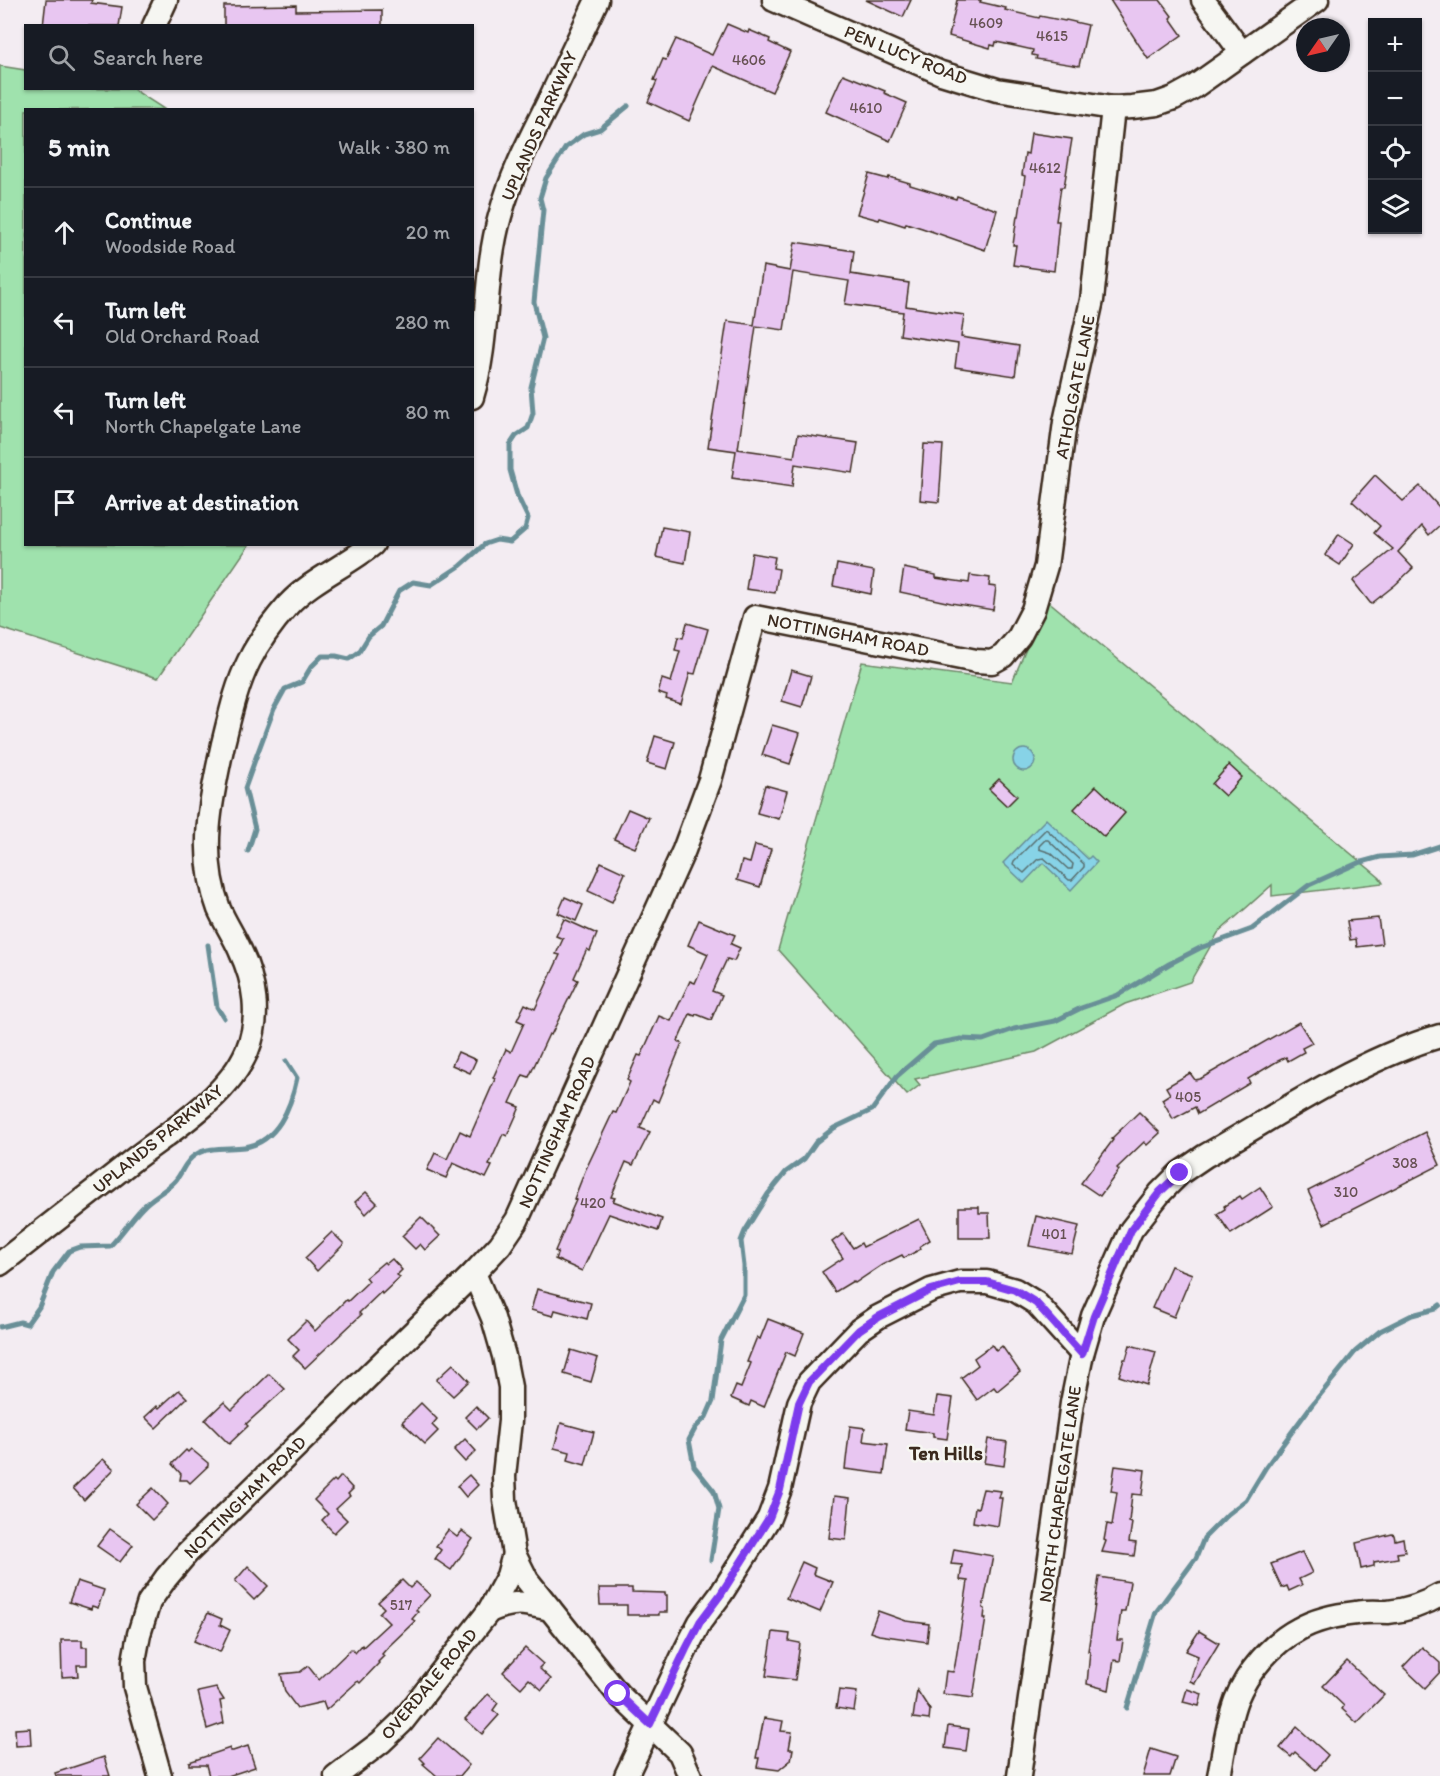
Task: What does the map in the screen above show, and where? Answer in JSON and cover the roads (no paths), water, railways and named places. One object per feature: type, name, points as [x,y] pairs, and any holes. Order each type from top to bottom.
[{"type":"street","points":[[155,24],[166,0]]},
{"type":"street","name":"UPLANDS PARKWAY","points":[[474,388],[482,350],[490,257],[499,217],[530,139],[597,0]]},
{"type":"street","name":"PEN LUCY ROAD","points":[[774,0],[941,73],[997,90],[1113,108],[1157,104],[1174,98],[1194,87],[1317,0]]},
{"type":"street","points":[[1203,0],[1242,53]]},
{"type":"street","name":"ATHOLGATE LANE","points":[[1003,656],[1019,637],[1034,610],[1046,566],[1065,422],[1092,300],[1113,108]]},
{"type":"street","name":"UPLANDS PARKWAY","points":[[0,1264],[207,1102],[239,1068],[248,1049],[255,1025],[255,1002],[251,976],[220,911],[208,864],[208,830],[213,792],[229,717],[249,662],[273,623],[307,588],[370,546]]},
{"type":"street","name":"NOTTINGHAM ROAD","points":[[159,1776],[135,1688],[134,1661],[139,1634],[149,1602],[187,1553],[474,1273],[501,1245],[517,1220],[684,850],[710,780],[754,617],[976,661],[992,662],[1003,656]]},
{"type":"street","name":"NORTH CHAPELGATE LANE","points":[[1019,1776],[1072,1403],[1082,1354],[1094,1316],[1131,1230],[1160,1192],[1180,1173],[1205,1156],[1368,1063],[1416,1043],[1440,1036]]},
{"type":"street","points":[[474,1273],[493,1318],[510,1387],[510,1421],[504,1476],[505,1500],[514,1554],[527,1580],[618,1694],[680,1753],[690,1776]]},
{"type":"street","points":[[626,1776],[700,1622],[721,1594],[769,1518],[780,1490],[799,1403],[809,1382],[859,1330],[878,1317],[931,1290],[960,1282],[987,1282],[1015,1290],[1036,1303],[1082,1354]]},
{"type":"street","name":"OVERDALE ROAD","points":[[336,1776],[359,1760],[402,1722],[489,1611],[508,1575],[514,1554]]},
{"type":"street","points":[[1219,1776],[1230,1720],[1237,1698],[1252,1672],[1285,1638],[1299,1628],[1342,1615],[1361,1612],[1390,1612],[1413,1607],[1440,1595]]},
{"type":"street","name":"OVERDALE ROAD","points":[[489,1611],[507,1603],[524,1603],[550,1609]]},
{"type":"water","points":[[1024,749],[1032,752],[1035,760],[1032,768],[1024,771],[1016,768],[1013,760],[1016,752]]},
{"type":"water","points":[[1046,819],[1088,859],[1091,856],[1097,862],[1071,890],[1043,863],[1024,883],[1003,863]]},
{"type":"waterway","points":[[248,851],[255,829],[245,788],[274,709],[285,689],[302,682],[311,667],[322,656],[349,659],[359,652],[369,636],[381,626],[399,591],[413,582],[431,585],[460,566],[485,544],[497,540],[510,542],[525,529],[528,518],[517,495],[510,470],[510,445],[516,436],[528,428],[533,413],[531,387],[543,338],[534,302],[543,210],[540,198],[546,178],[566,147],[584,134],[600,129],[628,106]]},
{"type":"waterway","points":[[711,1560],[719,1509],[714,1491],[694,1466],[689,1440],[696,1427],[706,1417],[713,1401],[721,1340],[744,1295],[741,1241],[745,1231],[768,1194],[786,1172],[804,1159],[816,1142],[834,1128],[872,1110],[897,1076],[934,1044],[961,1039],[983,1040],[1014,1029],[1055,1021],[1081,1008],[1118,995],[1200,948],[1252,929],[1309,885],[1358,863],[1380,857],[1412,855],[1440,846]]},
{"type":"waterway","points":[[208,945],[217,1007],[224,1018]]},
{"type":"waterway","points":[[0,1327],[20,1322],[27,1324],[39,1307],[53,1272],[69,1251],[80,1247],[110,1246],[143,1207],[175,1181],[188,1161],[195,1155],[212,1149],[256,1144],[274,1131],[286,1112],[297,1078],[286,1061]]},
{"type":"waterway","points":[[1127,1708],[1156,1612],[1196,1558],[1204,1538],[1246,1500],[1266,1467],[1355,1352],[1380,1331],[1412,1315],[1435,1309],[1440,1305]]},
{"type":"district","name":"Ten Hills","points":[[946,1453]]}]
